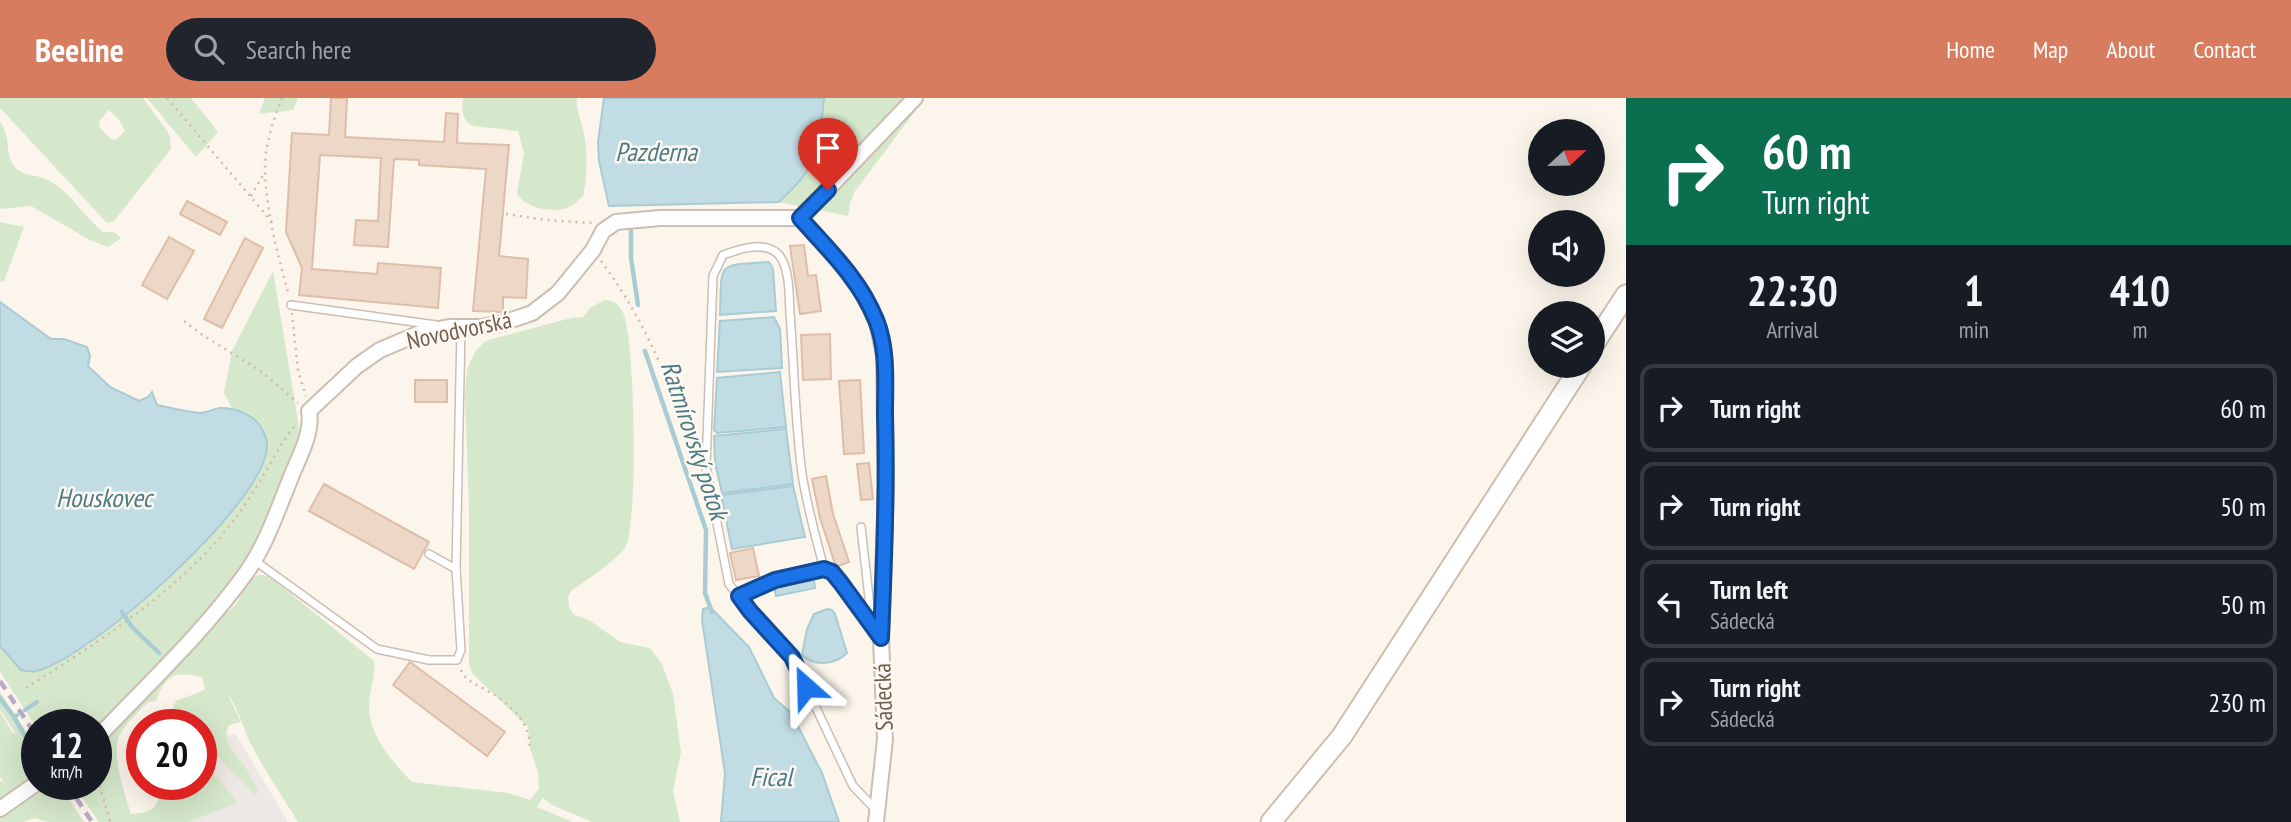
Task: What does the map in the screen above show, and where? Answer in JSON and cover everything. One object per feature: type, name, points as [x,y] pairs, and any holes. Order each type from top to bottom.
[{"type":"main road","points":[[1605,327],[1626,295]]},
{"type":"main road","points":[[1271,822],[1342,736],[1573,378]]},
{"type":"street","points":[[616,222],[800,218],[915,98]]},
{"type":"street","name":"Sádecká","points":[[800,218],[839,261],[862,292],[877,322],[884,355],[886,486],[881,638],[885,739],[876,816]]},
{"type":"street","name":"Novodvorská","points":[[310,415],[357,366],[380,349],[419,333],[503,323],[532,313],[558,293],[593,250],[603,231],[616,222]]},
{"type":"street","points":[[112,722],[194,636],[240,581],[271,525],[306,441],[310,415]]},
{"type":"street","points":[[0,809],[21,794]]},
{"type":"lane","points":[[824,569],[802,472],[789,299],[784,266],[779,255],[771,249],[759,246],[736,251],[723,255],[713,276],[706,467],[729,584],[792,657],[853,786],[876,816]]},
{"type":"lane","points":[[253,560],[377,649],[429,660],[457,660],[461,650],[456,569],[455,327],[291,305]]},
{"type":"lane","points":[[862,527],[873,625]]},
{"type":"lane","points":[[429,554],[456,569]]},
{"type":"lane","points":[[739,596],[775,580],[824,569],[832,572],[881,638]]},
{"type":"path","points":[[167,98],[272,222],[265,172],[268,142],[282,98]]},
{"type":"path","points":[[251,196],[265,172]]},
{"type":"path","points":[[506,214],[546,220],[616,222]]},
{"type":"path","points":[[593,250],[619,285],[651,347],[675,402],[678,423]]},
{"type":"path","points":[[26,688],[128,621],[165,591],[227,529],[248,500],[286,436],[310,415],[262,372],[184,321]]},
{"type":"path","points":[[457,660],[463,675],[498,698],[523,721],[528,730],[529,749]]},
{"type":"path","points":[[104,800],[110,822]]},
{"type":"shaded area","points":[[236,734],[288,822],[164,822],[185,800],[217,800],[217,737]]},
{"type":"green space","points":[[0,98],[143,98],[167,131],[171,149],[114,221],[107,223],[0,108]],"holes":[[[109,110],[125,131],[116,140],[111,139],[100,128],[99,121]]]},
{"type":"green space","points":[[147,98],[191,98],[218,132],[196,157]]},
{"type":"green space","points":[[265,98],[298,98],[293,110],[259,114]]},
{"type":"green space","points":[[463,98],[577,98],[586,151],[583,196],[571,206],[556,210],[532,206],[520,198],[517,193],[524,153],[518,131],[473,126],[463,114]]},
{"type":"green space","points":[[824,98],[925,98],[855,191],[848,216],[779,202],[799,181],[816,143]]},
{"type":"green space","points":[[0,121],[6,134],[9,156],[17,170],[44,178],[56,185],[103,232],[114,232],[121,238],[108,247],[90,240],[31,206],[0,209]]},
{"type":"green space","points":[[0,222],[24,227],[4,281],[0,282]]},
{"type":"green space","points":[[273,271],[301,439],[281,492],[239,571],[214,604],[112,716],[112,709],[24,709],[0,672],[0,646],[21,670],[88,645],[157,588],[268,447],[263,429],[246,414],[233,410],[224,393],[232,351]]},
{"type":"green space","points":[[605,300],[614,302],[624,315],[628,333],[634,432],[632,502],[626,546],[602,569],[572,590],[568,597],[569,607],[574,615],[589,620],[620,642],[650,648],[662,664],[673,694],[681,752],[673,791],[680,822],[592,822],[552,805],[543,798],[537,807],[573,822],[298,822],[255,752],[237,711],[227,693],[241,722],[229,725],[228,742],[258,791],[256,796],[217,756],[217,709],[173,709],[176,701],[205,690],[202,677],[185,674],[173,676],[164,685],[156,701],[149,702],[141,709],[130,709],[205,628],[211,629],[232,608],[252,578],[262,575],[270,577],[374,661],[369,706],[373,728],[390,757],[412,782],[508,793],[530,800],[539,789],[528,727],[473,674],[469,665],[469,510],[465,392],[467,370],[474,354],[488,340],[583,317],[591,307]]},
{"type":"green space","points":[[0,692],[21,724],[21,788],[0,802],[0,781],[5,783],[0,777],[0,712],[16,734],[0,710]]},
{"type":"green space","points":[[126,714],[126,726],[119,736],[117,753],[122,786],[131,814],[151,810],[158,800],[217,800],[217,777],[238,803],[188,822],[99,822],[84,800],[112,800],[112,729]]},
{"type":"green space","points":[[21,800],[70,800],[84,822],[48,822],[35,818],[23,822],[0,822],[0,814]]},
{"type":"water","name":"Pazderna","points":[[604,98],[824,98],[819,134],[808,169],[795,187],[779,202],[609,206],[599,161],[598,142]]},
{"type":"water","points":[[769,262],[773,269],[776,311],[720,315],[722,276],[725,270],[739,264]]},
{"type":"water","name":"Houskovec","points":[[0,302],[51,339],[64,339],[87,347],[90,356],[88,366],[110,387],[139,401],[152,392],[157,405],[184,411],[203,413],[224,408],[239,411],[258,423],[267,444],[258,474],[237,505],[171,576],[95,638],[62,659],[35,671],[21,670],[0,646]]},
{"type":"water","points":[[774,317],[780,329],[782,368],[717,372],[720,321]]},
{"type":"water","points":[[780,372],[786,427],[717,433],[714,430],[717,378]]},
{"type":"water","points":[[786,429],[793,484],[722,493],[715,463],[714,436]]},
{"type":"water","points":[[793,486],[805,537],[732,549],[721,495]]},
{"type":"water","points":[[814,580],[815,588],[776,596],[774,588]]},
{"type":"water","name":"Fical","points":[[710,607],[749,647],[774,698],[791,713],[822,773],[839,822],[721,822],[725,773],[702,620],[703,609]]},
{"type":"water","points":[[827,609],[835,614],[847,653],[837,660],[818,663],[802,655],[807,629],[814,614]]},
{"type":"building","points":[[331,98],[347,98],[345,137],[444,142],[446,113],[458,114],[457,143],[509,145],[499,256],[528,259],[526,298],[503,297],[503,312],[473,311],[486,169],[419,165],[419,160],[394,159],[388,247],[354,245],[356,220],[378,221],[381,158],[320,155],[312,269],[377,274],[378,263],[441,268],[438,308],[299,295],[302,268],[286,232],[292,133],[329,135]]},
{"type":"building","points":[[187,201],[227,222],[220,235],[180,214]]},
{"type":"building","points":[[169,237],[194,251],[167,299],[142,285]]},
{"type":"building","points":[[245,238],[263,248],[222,328],[204,319]]},
{"type":"building","points":[[804,245],[808,276],[816,275],[821,311],[800,314],[790,246]]},
{"type":"building","points":[[830,334],[831,379],[803,380],[801,335]]},
{"type":"building","points":[[415,380],[447,380],[447,402],[415,402]]},
{"type":"building","points":[[860,380],[864,453],[844,454],[839,381]]},
{"type":"building","points":[[869,463],[873,499],[861,500],[857,464]]},
{"type":"building","points":[[826,476],[833,514],[849,562],[836,567],[820,518],[812,479]]},
{"type":"building","points":[[324,484],[429,542],[414,569],[309,511]]},
{"type":"building","points":[[753,548],[759,576],[736,580],[730,553]]},
{"type":"building","points":[[410,662],[505,732],[487,756],[393,685]]},
{"type":"waterway","name":"Ratmírovský potok","points":[[631,231],[631,258],[638,305]]},
{"type":"waterway","name":"Ratmírovský potok","points":[[645,351],[706,530],[705,593],[712,612]]},
{"type":"waterway","points":[[122,612],[132,627],[159,653]]},
{"type":"waterway","points":[[0,698],[14,717],[17,715]]},
{"type":"waterway","points":[[26,709],[37,702]]},
{"type":"waterway","points":[[14,717],[21,729]]},
{"type":"railway","points":[[0,681],[21,713]]},
{"type":"railway","points":[[78,800],[92,822]]},
{"type":"route","points":[[806,687],[792,657],[739,596],[775,580],[824,569],[832,572],[881,638],[886,486],[884,355],[877,322],[862,292],[839,261],[800,218],[828,190]]}]
